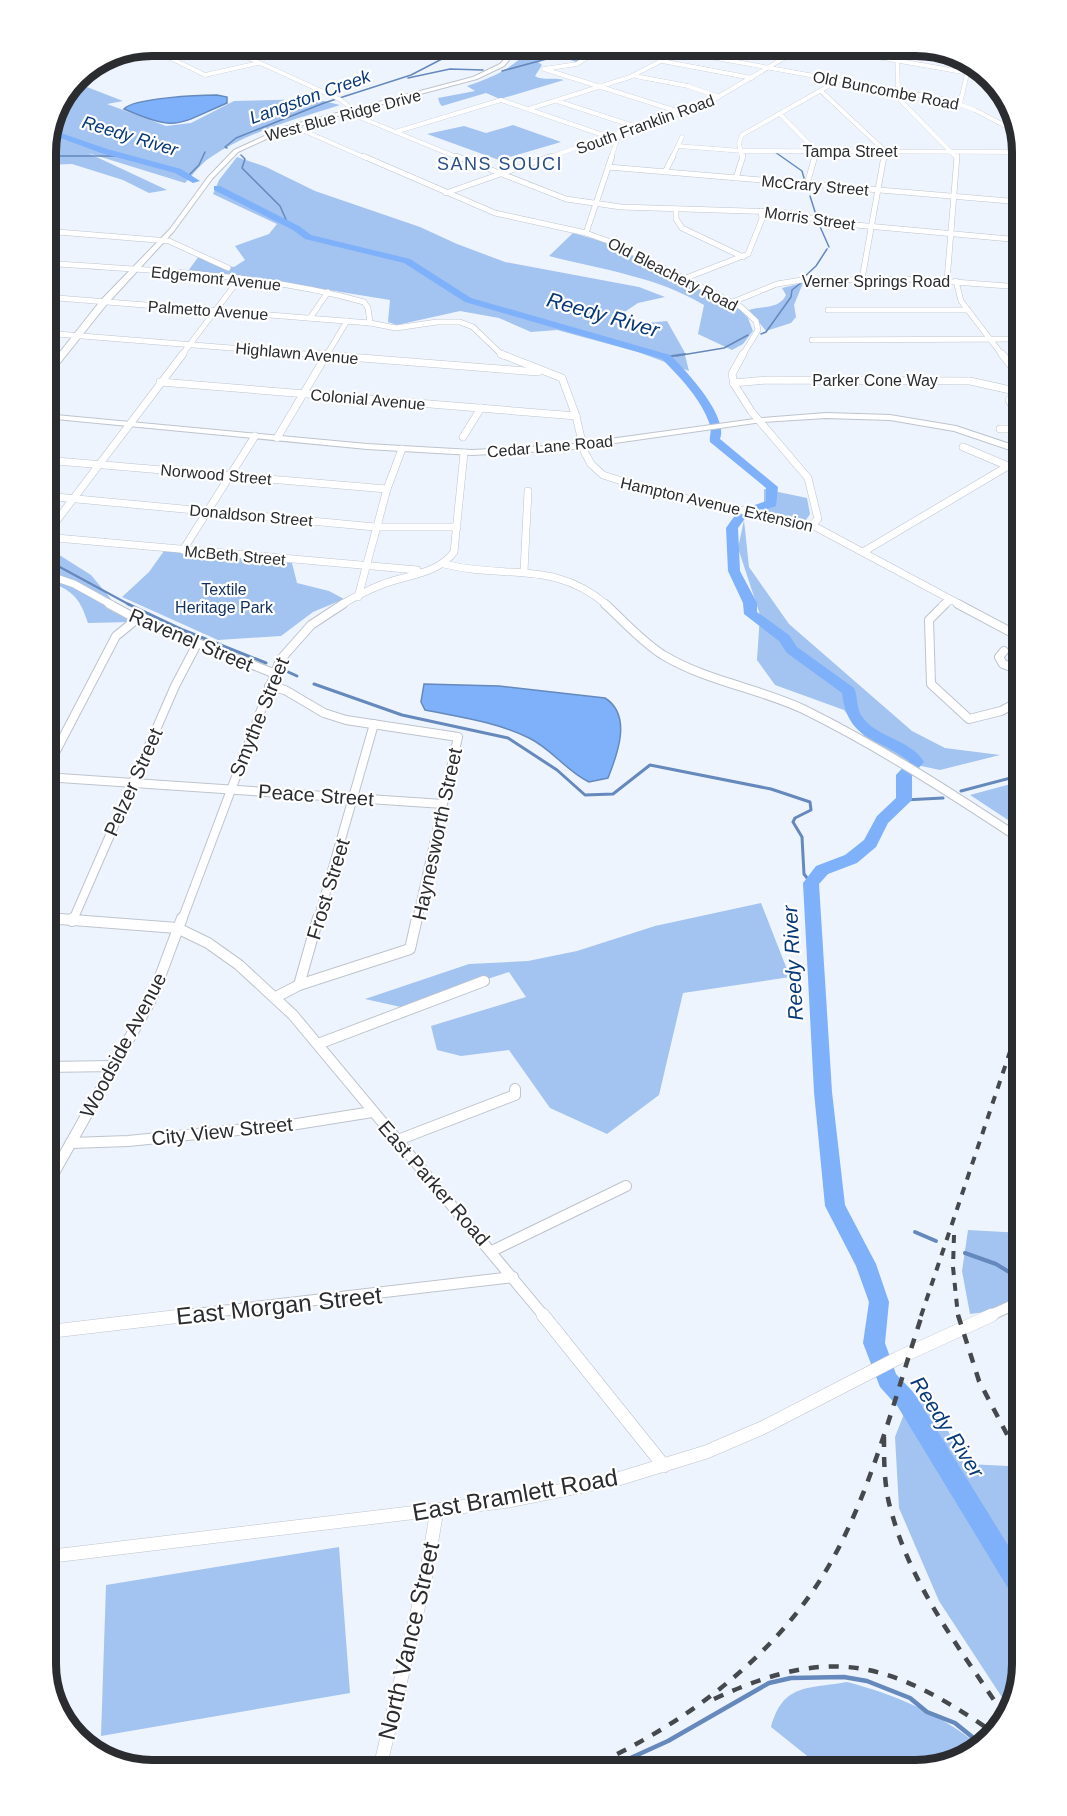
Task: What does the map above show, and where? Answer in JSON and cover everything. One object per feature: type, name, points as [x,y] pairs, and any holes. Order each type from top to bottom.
[{"type":"main road","name":"West Blue Ridge Drive","points":[[56,361],[104,302],[163,240],[228,157],[258,139],[293,126],[476,78],[502,65],[510,56]]},
{"type":"main road","name":"Cedar Lane Road","points":[[56,418],[464,453],[582,444],[829,413],[891,416],[947,425],[1012,448]]},
{"type":"main road","name":"Cedar Lane Road","points":[[56,415],[62,418]]},
{"type":"main road","name":"Cedar Lane Road","points":[[56,418],[73,419]]},
{"type":"street","points":[[166,56],[205,75],[259,62]]},
{"type":"street","name":"Morris Street","points":[[244,56],[341,100],[350,111],[394,132],[554,196],[597,204],[790,213],[834,223],[1012,239]]},
{"type":"street","points":[[248,58],[254,56]]},
{"type":"street","points":[[590,56],[579,63],[544,69],[680,112]]},
{"type":"street","points":[[529,110],[635,75],[671,56]]},
{"type":"street","name":"Old Buncombe Road","points":[[710,56],[960,104],[1008,128]]},
{"type":"street","name":"South Franklin Road","points":[[446,193],[719,97],[789,56]]},
{"type":"street","points":[[869,56],[968,73],[960,104]]},
{"type":"street","points":[[897,56],[898,91],[908,109],[955,152],[958,161],[947,280]]},
{"type":"street","points":[[662,61],[752,78]]},
{"type":"street","points":[[635,75],[688,86],[719,97]]},
{"type":"street","points":[[736,178],[742,151],[739,143],[742,135],[839,80]]},
{"type":"street","points":[[821,91],[885,152],[862,279]]},
{"type":"street","points":[[394,132],[498,100],[609,137]]},
{"type":"street","points":[[557,101],[637,127]]},
{"type":"street","points":[[780,114],[816,151],[807,184]]},
{"type":"street","name":"Old Bleachery Road","points":[[293,126],[506,217],[586,233],[626,248],[733,302],[748,313],[758,326],[757,334],[732,374],[733,383]]},
{"type":"street","points":[[586,233],[619,134]]},
{"type":"street","points":[[665,172],[682,137]]},
{"type":"street","name":"Tampa Street","points":[[678,146],[742,151],[1012,152]]},
{"type":"street","name":"McCrary Street","points":[[608,167],[1012,201]]},
{"type":"street","points":[[676,208],[676,219],[682,228],[743,256]]},
{"type":"street","points":[[686,278],[743,256],[751,250],[762,219],[761,211]]},
{"type":"street","points":[[56,232],[163,240],[179,244],[228,268]]},
{"type":"street","name":"Edgemont Avenue","points":[[56,264],[240,278],[328,292],[364,302],[368,308],[370,322]]},
{"type":"street","points":[[56,521],[240,278]]},
{"type":"street","name":"Verner Springs Road","points":[[733,302],[788,282],[862,279],[947,280],[1012,286]]},
{"type":"street","points":[[956,281],[957,294],[1012,366]]},
{"type":"street","points":[[310,318],[328,292]]},
{"type":"street","name":"Palmetto Avenue","points":[[56,298],[370,322],[400,330],[444,322],[467,323],[478,329],[501,355],[550,373]]},
{"type":"street","points":[[828,310],[968,310]]},
{"type":"street","points":[[277,438],[346,321]]},
{"type":"street","name":"Highlawn Avenue","points":[[56,334],[550,373]]},
{"type":"street","points":[[812,340],[1012,339]]},
{"type":"street","points":[[56,356],[60,356]]},
{"type":"street","name":"Hampton Avenue Extension","points":[[550,373],[562,378],[576,416],[582,444],[597,471],[617,481],[750,513],[812,525],[949,601],[1012,632]]},
{"type":"street","name":"Parker Cone Way","points":[[733,383],[767,380],[969,381],[1012,390]]},
{"type":"street","name":"Colonial Avenue","points":[[160,382],[576,416]]},
{"type":"street","points":[[733,383],[742,401],[761,420],[808,479],[818,519],[812,525]]},
{"type":"street","points":[[1012,394],[1009,398],[1012,408]]},
{"type":"street","points":[[463,437],[481,408]]},
{"type":"street","points":[[1000,429],[1012,429]]},
{"type":"street","points":[[183,550],[255,436]]},
{"type":"street","points":[[963,447],[1012,468]]},
{"type":"street","points":[[358,597],[363,567],[402,449]]},
{"type":"street","points":[[464,453],[454,552],[444,564],[470,570],[524,571],[553,576],[578,584],[664,655],[689,667],[799,708],[925,776],[1012,833]]},
{"type":"street","name":"Norwood Street","points":[[56,461],[387,489]]},
{"type":"street","points":[[863,552],[930,515],[1008,466]]},
{"type":"street","points":[[524,571],[528,491]]},
{"type":"street","name":"Donaldson Street","points":[[56,497],[375,527],[457,526]]},
{"type":"street","name":"McBeth Street","points":[[56,537],[363,567],[426,570]]},
{"type":"street","name":"Smythe Street","points":[[177,928],[273,673],[285,651],[301,632],[358,597],[390,581],[444,564]]},
{"type":"street","name":"Ravenel Street","points":[[56,578],[74,584],[137,619],[273,673]]},
{"type":"street","points":[[949,601],[937,609],[929,620],[931,684],[969,719],[1001,711],[1012,705]]},
{"type":"street","points":[[56,751],[116,636],[137,619]]},
{"type":"street","points":[[1012,643],[999,657],[1003,664],[1012,667]]},
{"type":"street","name":"Pelzer Street","points":[[72,921],[197,644]]},
{"type":"street","name":"Haynesworth Street","points":[[269,686],[283,687],[326,714],[458,737],[410,949],[321,980],[299,985],[276,997]]},
{"type":"street","name":"Frost Street","points":[[299,985],[355,798],[374,724]]},
{"type":"street","name":"Peace Street","points":[[56,778],[443,804]]},
{"type":"street","points":[[56,919],[177,928]]},
{"type":"street","name":"East Parker Road","points":[[177,928],[219,952],[276,997],[492,1251],[664,1466]]},
{"type":"street","name":"Woodside Avenue","points":[[56,1170],[152,998],[177,928]]},
{"type":"street","points":[[318,1044],[484,981]]},
{"type":"street","points":[[56,1067],[114,1066]]},
{"type":"street","points":[[398,1140],[515,1095],[515,1089]]},
{"type":"street","name":"City View Street","points":[[71,1143],[127,1141],[274,1126],[346,1118],[372,1112]]},
{"type":"street","points":[[492,1251],[626,1186]]},
{"type":"street","name":"East Morgan Street","points":[[56,1331],[513,1277]]},
{"type":"street","name":"East Bramlett Road","points":[[56,1556],[437,1510],[576,1489],[664,1466],[706,1452],[762,1428],[870,1371],[1012,1306]]},
{"type":"street","name":"North Vance Street","points":[[382,1760],[426,1575],[437,1510]]},
{"type":"green space","points":[[523,56],[559,56],[537,61],[542,65],[535,76],[564,80],[500,99],[486,93],[442,106],[440,104],[438,98],[475,91],[467,86],[485,80]]},
{"type":"green space","points":[[559,56],[585,56],[576,62]]},
{"type":"green space","points":[[82,85],[123,101],[107,104],[166,126],[191,123],[234,101],[315,99],[340,105],[274,126],[241,140],[207,160],[185,183],[88,153],[167,190],[149,193],[123,180],[72,164],[56,165],[56,145],[65,109]]},
{"type":"green space","points":[[513,125],[561,142],[499,160],[427,134],[464,126],[486,133]]},
{"type":"green space","points":[[237,157],[266,167],[315,191],[420,227],[505,262],[639,287],[665,297],[638,303],[620,315],[628,325],[667,321],[684,351],[689,371],[638,352],[557,330],[531,332],[499,318],[460,311],[397,325],[388,322],[390,300],[267,280],[188,271],[199,256],[212,264],[234,267],[245,260],[235,246],[269,234],[277,224],[213,194],[219,180]]},
{"type":"green space","points":[[573,233],[604,242],[733,302],[748,318],[753,331],[743,344],[732,350],[698,334],[704,305],[686,295],[628,275],[549,256]]},
{"type":"green space","points":[[803,283],[794,305],[796,317],[791,323],[766,331],[749,310],[780,303],[786,295],[782,288]]},
{"type":"green space","points":[[764,489],[807,498],[810,514],[806,520],[764,513]]},
{"type":"green space","points":[[744,520],[749,567],[789,624],[912,731],[945,748],[1000,755],[940,770],[912,764],[864,736],[844,710],[775,685],[757,660],[760,615],[738,548]]},
{"type":"green space","name":"Textile Heritage Park","points":[[164,551],[292,563],[297,583],[329,591],[344,599],[313,612],[281,636],[218,640],[122,597],[149,572]]},
{"type":"green space","points":[[56,553],[91,575],[130,622],[88,623],[78,600],[56,585]]},
{"type":"green space","points":[[1012,784],[1012,822],[970,795]]},
{"type":"green space","points":[[761,903],[790,977],[683,993],[659,1095],[607,1134],[550,1108],[509,1050],[461,1056],[437,1050],[431,1026],[526,997],[509,972],[401,1007],[365,999],[469,964],[528,961],[577,951],[655,926]]},
{"type":"green space","points":[[968,1230],[1012,1232],[1012,1308],[970,1314],[962,1271]]},
{"type":"green space","points":[[926,1393],[967,1464],[1009,1466],[1012,1471],[1012,1665],[1004,1701],[939,1601],[899,1508],[895,1437],[909,1401]]},
{"type":"green space","points":[[339,1547],[350,1693],[101,1736],[106,1585]]},
{"type":"green space","points":[[847,1682],[882,1693],[933,1715],[973,1741],[958,1751],[935,1759],[812,1760],[771,1727],[782,1702],[790,1695],[809,1688]]},
{"type":"shaded area","points":[[217,95],[227,97],[227,103],[177,123],[156,121],[124,109],[130,105],[153,100]]},
{"type":"shaded area","points":[[424,684],[499,686],[605,698],[613,705],[620,724],[619,746],[608,778],[589,782],[537,743],[517,732],[425,710],[421,702]]},
{"type":"waterway","name":"Langston Creek","points":[[227,148],[225,147],[236,138],[324,103],[411,75],[448,56]]},
{"type":"waterway","points":[[502,71],[558,56]]},
{"type":"waterway","points":[[408,78],[450,69],[483,70]]},
{"type":"waterway","name":"Reedy River","points":[[58,134],[104,151],[178,171],[196,181]]},
{"type":"waterway","points":[[189,175],[199,165],[205,152]]},
{"type":"waterway","points":[[775,152],[802,171],[804,178]]},
{"type":"waterway","name":"Langston Creek","points":[[241,155],[245,159],[242,168],[280,206],[288,224]]},
{"type":"waterway","points":[[56,156],[122,156]]},
{"type":"waterway","name":"Reedy River","points":[[217,188],[296,228],[308,237],[407,261],[468,300],[666,357],[688,381],[711,414],[717,431],[714,440],[772,487],[772,503],[742,514],[732,528],[734,571],[750,603],[751,614],[784,638],[792,650],[849,691],[852,714],[864,728],[914,757],[917,762],[904,775],[904,800],[882,820],[870,843],[851,859],[822,870],[811,883],[823,1092],[835,1206],[866,1264],[879,1302],[874,1343],[888,1380],[906,1400],[1012,1574]]},
{"type":"waterway","points":[[810,196],[817,218]]},
{"type":"waterway","points":[[818,222],[829,247]]},
{"type":"waterway","points":[[802,279],[816,266],[827,249]]},
{"type":"waterway","points":[[761,334],[766,332],[791,297],[792,290],[802,282]]},
{"type":"waterway","points":[[676,356],[724,348],[748,335]]},
{"type":"waterway","points":[[666,357],[685,354]]},
{"type":"waterway","points":[[56,565],[129,605]]},
{"type":"waterway","points":[[129,605],[183,630],[266,663]]},
{"type":"waterway","points":[[286,671],[297,676]]},
{"type":"waterway","points":[[314,684],[402,715],[508,738],[557,770],[585,795],[613,794],[650,765],[771,789],[810,802],[811,810],[795,818],[793,822],[802,837],[804,874],[811,883]]},
{"type":"waterway","points":[[961,791],[1012,778]]},
{"type":"waterway","points":[[904,800],[943,798]]},
{"type":"waterway","points":[[915,1232],[936,1241]]},
{"type":"waterway","points":[[965,1253],[996,1264],[1012,1274]]},
{"type":"waterway","points":[[626,1760],[668,1741],[769,1683],[791,1678],[844,1677],[867,1681],[910,1698],[927,1712],[955,1723],[975,1740]]},
{"type":"railway","points":[[921,1316],[1012,1046]]},
{"type":"railway","points":[[954,1235],[953,1267],[958,1316]]},
{"type":"railway","points":[[605,1760],[654,1734],[723,1686],[783,1629],[809,1597],[831,1562],[859,1503],[882,1441],[922,1315]]},
{"type":"railway","points":[[958,1315],[979,1381],[1012,1444]]},
{"type":"railway","points":[[884,1437],[887,1495],[901,1542],[926,1595],[1000,1710]]},
{"type":"railway","points":[[714,1699],[756,1682],[793,1671],[827,1667],[859,1668],[891,1676],[923,1690],[987,1729]]},
{"type":"district","name":"SANS SOUCI","points":[[500,164]]}]
